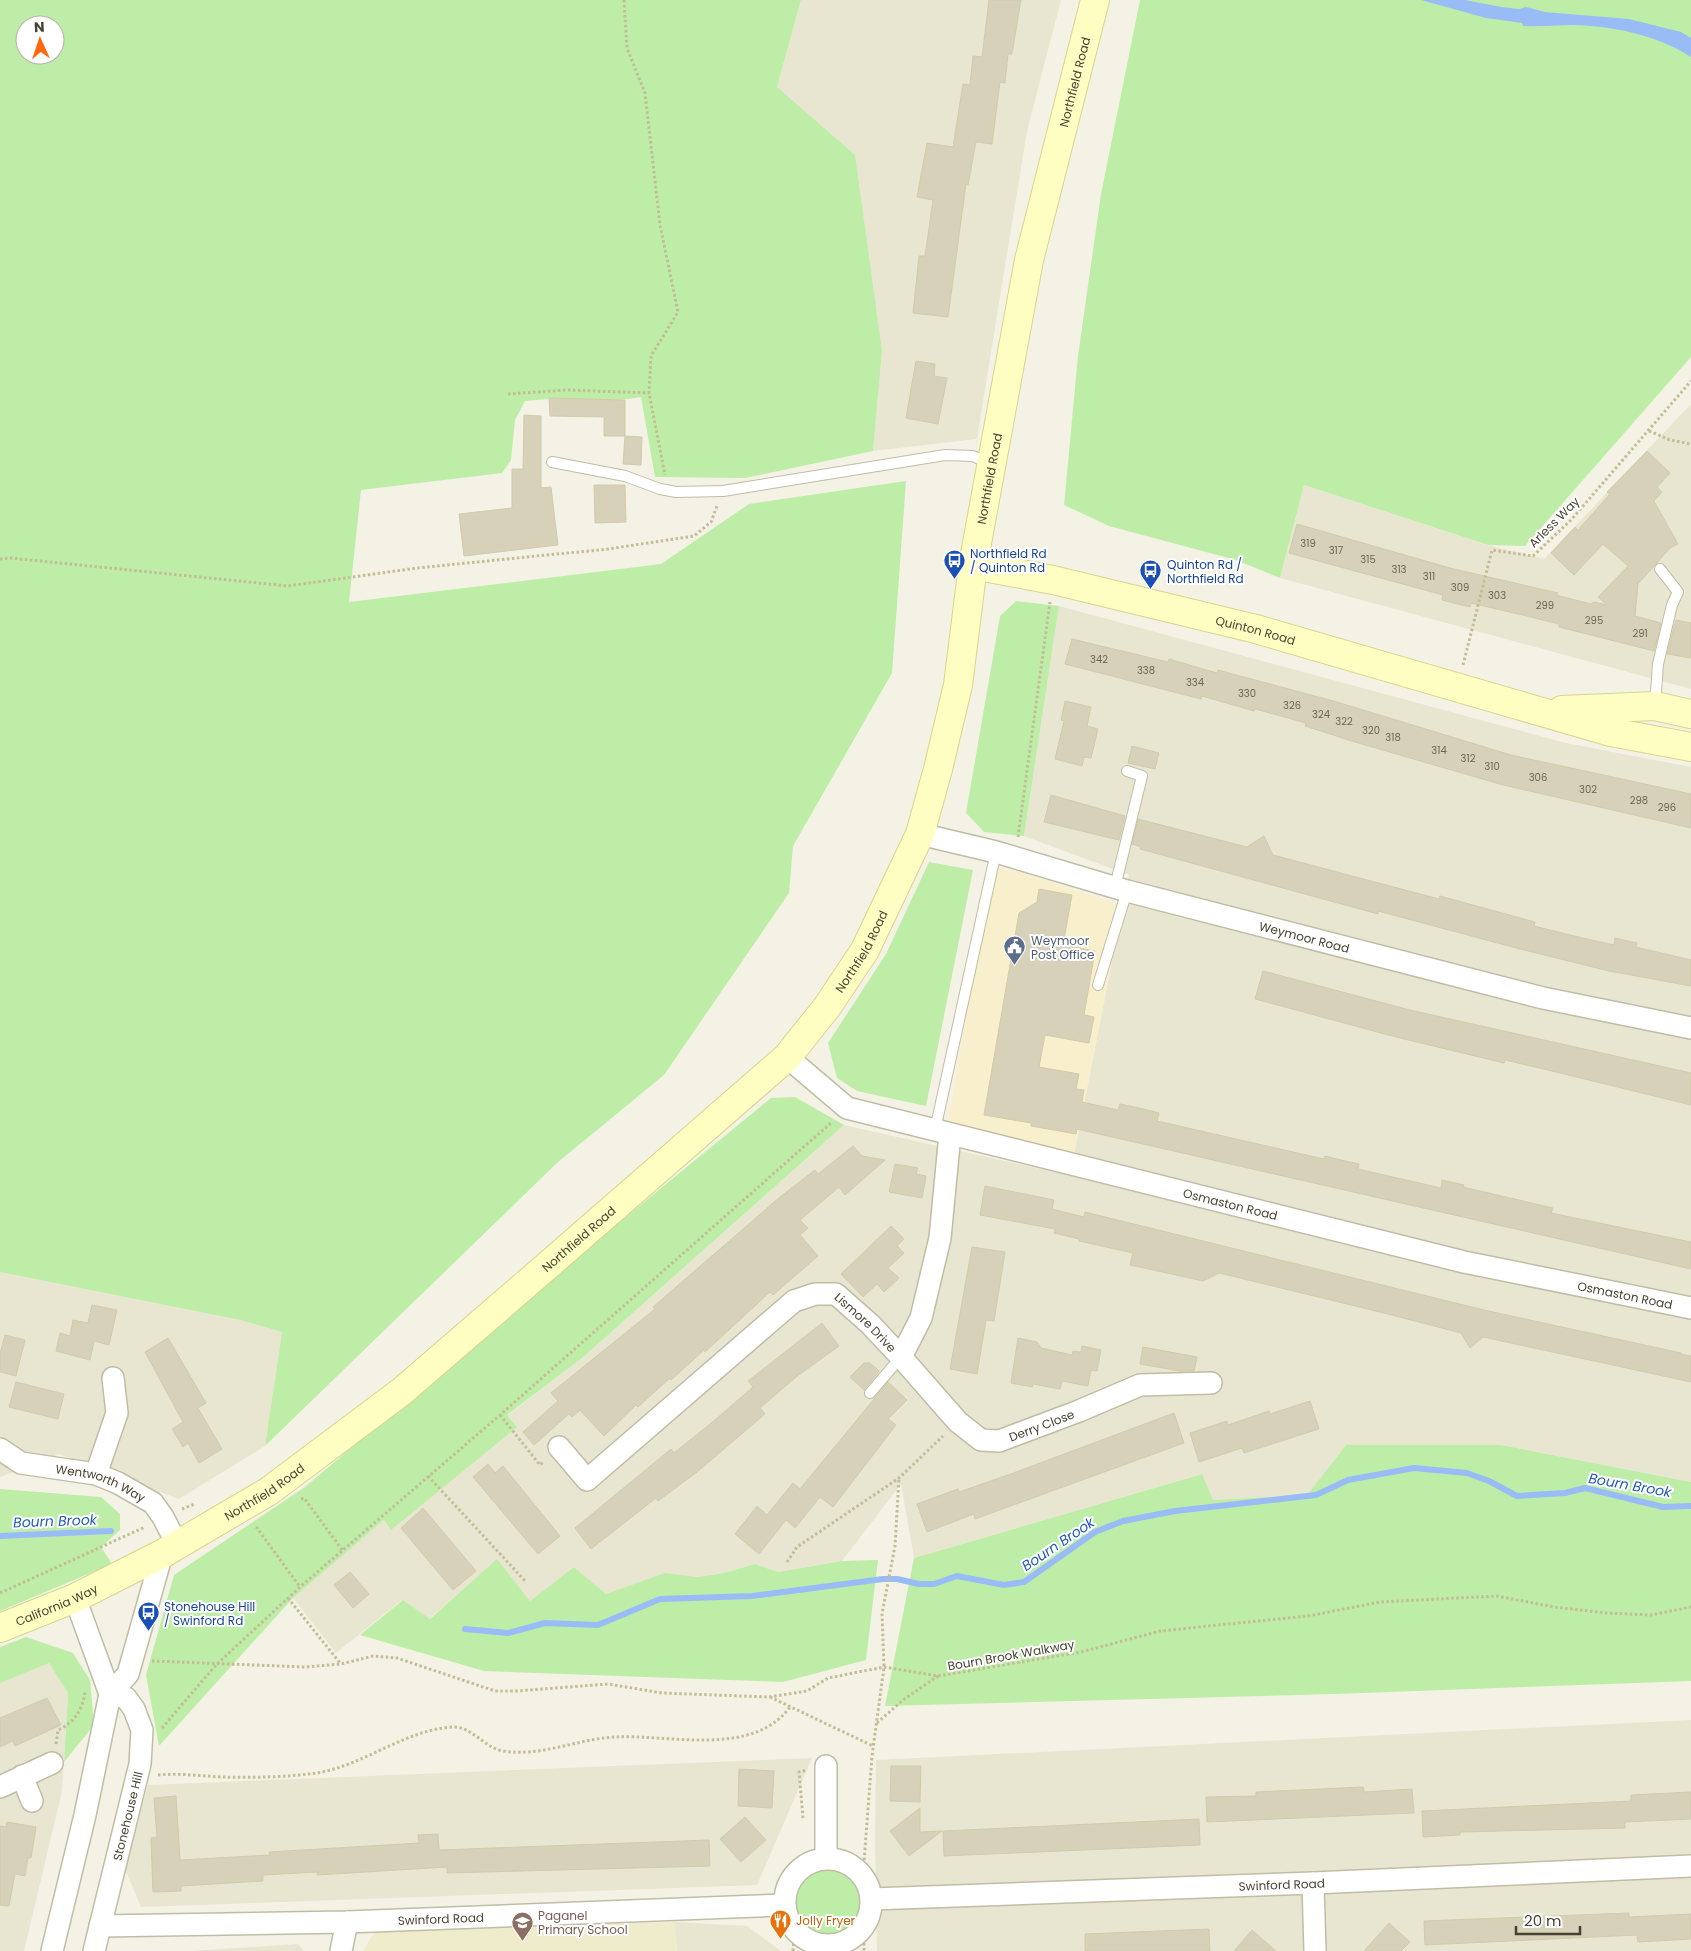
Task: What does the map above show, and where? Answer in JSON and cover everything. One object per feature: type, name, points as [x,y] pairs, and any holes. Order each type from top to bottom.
[{"type":"street","name":"Northfield Road","points":[[112,1580],[170,1550],[269,1491],[401,1392],[787,1057],[827,1007],[865,950],[920,834],[958,685],[973,565],[1028,260],[1095,0]]},
{"type":"street","name":"Quinton Road","points":[[973,565],[1053,580],[1256,629],[1533,711],[1611,732],[1691,747]]},
{"type":"street","name":"Quinton Road","points":[[1533,711],[1655,706],[1691,714]]},
{"type":"street","name":"Weymoor Road","points":[[920,834],[1005,855],[1121,889],[1543,998],[1691,1028]]},
{"type":"street","name":"Osmaston Road","points":[[787,1057],[847,1108],[1464,1262],[1691,1308]]},
{"type":"street","name":"Lismore Drive","points":[[559,1447],[587,1480],[794,1302],[815,1294],[836,1294],[870,1324],[902,1358],[921,1318],[940,1238],[942,1132]]},
{"type":"street","name":"Derry Close","points":[[902,1358],[958,1422],[981,1440],[999,1441],[1079,1412],[1140,1385],[1211,1383]]},
{"type":"street","points":[[96,1474],[117,1413],[112,1378]]},
{"type":"street","name":"Wentworth Way","points":[[0,1449],[21,1463],[96,1474],[118,1483],[152,1503],[163,1518],[170,1550]]},
{"type":"street","points":[[52,1951],[85,1815],[110,1694],[128,1674],[170,1550]]},
{"type":"street","name":"California Way","points":[[0,1628],[75,1598],[112,1580]]},
{"type":"street","points":[[75,1598],[110,1694]]},
{"type":"street","name":"Stonehouse Hill","points":[[94,1951],[140,1764],[142,1730],[134,1709],[126,1698],[110,1694]]},
{"type":"street","points":[[0,1787],[52,1764]]},
{"type":"street","points":[[826,1766],[826,1857]]},
{"type":"street","points":[[22,1776],[32,1801]]},
{"type":"street","points":[[826,1857],[850,1863],[863,1875],[872,1899],[864,1928],[846,1942],[829,1948],[811,1942],[794,1941],[784,1905],[790,1879],[806,1863],[826,1857]]},
{"type":"street","name":"Swinford Road","points":[[872,1899],[1313,1883],[1691,1866]]},
{"type":"street","points":[[1313,1883],[1315,1951]]},
{"type":"street","name":"Swinford Road","points":[[100,1926],[348,1922],[784,1905]]},
{"type":"street","points":[[341,1951],[348,1922]]},
{"type":"lane","points":[[552,462],[625,476],[660,489],[676,492],[723,491],[945,455],[973,456],[991,465]]},
{"type":"lane","points":[[1655,706],[1658,664],[1672,605],[1678,592],[1660,569]]},
{"type":"lane","points":[[1098,984],[1121,889],[1142,776],[1127,771]]},
{"type":"lane","points":[[942,1132],[1005,855]]},
{"type":"lane","points":[[870,1393],[902,1358]]},
{"type":"path","points":[[624,0],[628,48],[645,93],[660,225],[678,312],[651,356],[649,393],[666,478]]},
{"type":"path","points":[[1691,381],[1649,430],[1670,440],[1691,444]]},
{"type":"path","points":[[508,394],[567,390],[649,393]]},
{"type":"path","name":"Arless Way","points":[[1457,688],[1492,550],[1533,556],[1571,520],[1649,430]]},
{"type":"path","points":[[0,559],[10,558],[288,586],[417,568],[608,549],[694,536],[711,522],[723,491]]},
{"type":"path","points":[[1005,855],[1053,580]]},
{"type":"path","points":[[160,1730],[216,1665],[300,1587],[500,1415],[847,1108]]},
{"type":"path","points":[[500,1415],[540,1465],[559,1447]]},
{"type":"path","points":[[787,1562],[796,1547],[899,1478],[958,1422]]},
{"type":"path","points":[[428,1476],[526,1582]]},
{"type":"path","points":[[863,1875],[873,1746],[884,1667],[882,1614],[895,1546],[899,1478]]},
{"type":"path","points":[[296,1503],[304,1498],[343,1551]]},
{"type":"path","points":[[265,1523],[257,1528],[300,1587]]},
{"type":"path","points":[[0,1593],[138,1530]]},
{"type":"path","name":"Bourn Brook Walkway","points":[[146,1661],[216,1665],[305,1666],[340,1664],[373,1656],[397,1658],[496,1690],[516,1691],[608,1684],[662,1693],[769,1696],[807,1691],[828,1678],[884,1667],[938,1676],[1080,1652],[1160,1631],[1308,1616],[1380,1602],[1497,1596],[1554,1607],[1606,1613],[1651,1614],[1691,1608]]},
{"type":"path","points":[[288,1598],[340,1664]]},
{"type":"path","points":[[876,1724],[903,1700],[938,1676]]},
{"type":"path","points":[[52,1764],[58,1730],[70,1723],[80,1709],[85,1694],[85,1685],[110,1694]]},
{"type":"path","points":[[769,1696],[873,1746]]},
{"type":"path","points":[[150,1775],[176,1774],[224,1777],[318,1772],[376,1753],[426,1730],[455,1727],[468,1731],[484,1743],[501,1751],[523,1753],[545,1752],[595,1739],[616,1737],[717,1739],[747,1735],[769,1727],[790,1706]]},
{"type":"path","points":[[864,1928],[864,1951]]},
{"type":"shaded area","points":[[801,0],[1061,0],[1027,131],[977,439],[873,451],[882,351],[777,87]]},
{"type":"shaded area","points":[[1691,404],[1691,689],[1280,578],[1304,485],[1487,545],[1544,559]]},
{"type":"shaded area","points":[[1059,606],[1566,743],[1691,767],[1691,1482],[1501,1445],[1346,1445],[1307,1495],[1213,1500],[1201,1474],[914,1558],[901,1484],[842,1561],[778,1572],[755,1564],[724,1573],[697,1577],[665,1574],[606,1594],[574,1567],[530,1601],[497,1560],[429,1619],[402,1600],[336,1653],[293,1598],[384,1520],[391,1529],[516,1427],[507,1416],[581,1359],[844,1125],[1067,1175],[1074,1155],[1129,875],[1024,836]]},
{"type":"shaded area","points":[[992,868],[1020,872],[1123,906],[1074,1155],[948,1123]]},
{"type":"shaded area","points":[[0,1272],[240,1320],[282,1332],[265,1446],[179,1499],[59,1454],[0,1477]]},
{"type":"shaded area","points":[[49,1662],[68,1693],[62,1791],[24,1951],[0,1951],[0,1683]]},
{"type":"shaded area","points":[[1691,1720],[1691,1951],[877,1951],[876,1760]]},
{"type":"shaded area","points":[[812,1758],[757,1885],[141,1907],[125,1869],[148,1785]]},
{"type":"shaded area","points":[[674,1922],[747,1926],[781,1951],[677,1951]]},
{"type":"shaded area","name":"Paganel Primary School","points":[[674,1922],[677,1951],[363,1951],[375,1931]]},
{"type":"shaded area","points":[[298,1944],[304,1951],[191,1951]]},
{"type":"green space","points":[[0,0],[801,0],[777,87],[855,155],[882,351],[873,451],[745,478],[655,477],[641,397],[612,400],[554,399],[525,401],[515,420],[511,460],[502,473],[361,490],[349,602],[661,564],[749,504],[906,481],[892,673],[793,846],[789,893],[664,1075],[558,1162],[265,1446],[282,1332],[240,1320],[0,1272]]},
{"type":"green space","points":[[1140,0],[1691,0],[1691,357],[1525,546],[1488,545],[1304,485],[1280,578],[1236,560],[1109,526],[1064,505],[1078,356],[1101,194]]},
{"type":"green space","points":[[1016,601],[1059,606],[1024,836],[984,832],[966,813],[1000,616]]},
{"type":"green space","points":[[929,862],[973,870],[926,1106],[857,1091],[837,1078],[828,1043],[886,954]]},
{"type":"green space","points":[[795,1097],[844,1125],[581,1359],[507,1415],[517,1427],[391,1530],[384,1520],[293,1598],[159,1746],[146,1675],[174,1575],[305,1487],[544,1284],[771,1098]]},
{"type":"green space","points":[[1346,1445],[1501,1445],[1691,1482],[1691,1681],[1335,1694],[885,1706],[914,1558],[1202,1474],[1213,1500],[1307,1495]]},
{"type":"green space","points":[[0,1489],[101,1497],[120,1514],[120,1530],[101,1547],[112,1564],[0,1611]]},
{"type":"green space","points":[[497,1559],[530,1601],[574,1567],[606,1594],[665,1573],[697,1577],[724,1573],[755,1564],[778,1572],[842,1561],[878,1560],[866,1660],[783,1682],[484,1671],[360,1635],[403,1600],[430,1619]]},
{"type":"green space","points":[[26,1637],[73,1653],[90,1680],[94,1725],[64,1762],[68,1693],[49,1663],[0,1683],[0,1647]]},
{"type":"green space","points":[[828,1860],[851,1867],[863,1879],[870,1902],[863,1925],[851,1937],[828,1944],[805,1937],[793,1925],[786,1902],[793,1879],[805,1867]]},
{"type":"water","points":[[1421,0],[1465,0],[1501,7],[1519,9],[1526,7],[1545,12],[1629,19],[1681,32],[1691,38],[1691,57],[1664,43],[1634,33],[1604,27],[1573,25],[1523,26],[1522,23],[1486,18]]},
{"type":"building","points":[[989,0],[1021,0],[1012,54],[1008,54],[1005,83],[1000,82],[992,144],[976,142],[968,185],[966,184],[948,317],[913,313],[919,256],[925,256],[933,200],[917,197],[927,143],[953,147],[963,84],[970,85],[973,56],[982,57]]},
{"type":"building","points":[[916,361],[935,364],[934,376],[947,378],[938,424],[906,418]]},
{"type":"building","points":[[549,398],[625,400],[625,436],[604,436],[604,417],[550,416]]},
{"type":"building","points":[[524,415],[541,416],[541,488],[551,487],[558,545],[464,556],[459,514],[512,508],[512,469],[523,469]]},
{"type":"building","points":[[625,436],[642,437],[641,465],[623,464]]},
{"type":"building","points":[[1647,451],[1670,473],[1657,487],[1662,492],[1654,501],[1678,544],[1670,548],[1638,584],[1635,616],[1661,623],[1654,651],[1559,627],[1559,624],[1531,617],[1471,603],[1470,607],[1442,600],[1443,595],[1289,553],[1297,524],[1450,568],[1558,593],[1556,595],[1591,604],[1594,602],[1607,605],[1598,597],[1628,566],[1603,544],[1574,575],[1551,553],[1575,527],[1578,530],[1610,494],[1607,492]]},
{"type":"building","points":[[594,485],[625,485],[626,522],[595,523]]},
{"type":"building","points":[[1676,620],[1691,623],[1691,658],[1667,654]]},
{"type":"building","points":[[1072,639],[1168,662],[1169,659],[1217,673],[1218,670],[1337,702],[1511,755],[1691,794],[1691,828],[1503,785],[1355,742],[1305,726],[1306,723],[1202,696],[1201,699],[1065,664]]},
{"type":"building","points":[[1065,701],[1091,707],[1087,726],[1098,729],[1091,758],[1084,757],[1082,766],[1055,759],[1064,721],[1061,720]]},
{"type":"building","points":[[1132,746],[1159,753],[1155,769],[1128,763]]},
{"type":"building","points":[[1051,795],[1125,816],[1119,840],[1044,822]]},
{"type":"building","points":[[1138,819],[1247,847],[1264,836],[1273,855],[1439,899],[1440,896],[1535,922],[1534,926],[1570,935],[1614,945],[1615,938],[1637,943],[1636,947],[1691,960],[1691,986],[1609,971],[1378,911],[1378,914],[1140,849],[1141,847],[1132,844]]},
{"type":"building","points":[[1039,889],[1072,895],[1063,945],[1095,951],[1084,1015],[1094,1017],[1089,1043],[1045,1035],[1039,1067],[1079,1074],[1076,1089],[1084,1090],[1082,1102],[1118,1110],[1120,1104],[1139,1108],[1159,1113],[1157,1121],[1324,1159],[1325,1156],[1359,1164],[1358,1169],[1441,1188],[1442,1180],[1464,1185],[1463,1187],[1553,1208],[1551,1213],[1691,1242],[1691,1269],[1077,1129],[1076,1134],[1031,1126],[1031,1123],[984,1115],[1019,913],[1037,902]]},
{"type":"building","points":[[1263,971],[1410,1010],[1691,1073],[1691,1105],[1505,1060],[1504,1063],[1396,1037],[1255,999]]},
{"type":"building","points":[[853,1146],[862,1156],[885,1160],[845,1195],[839,1187],[800,1220],[808,1228],[800,1235],[818,1256],[773,1295],[770,1292],[705,1352],[704,1350],[638,1407],[636,1405],[604,1436],[580,1410],[572,1417],[569,1414],[534,1445],[523,1432],[558,1401],[551,1393],[655,1309],[653,1307],[780,1197],[815,1170],[818,1174]]},
{"type":"building","points":[[895,1164],[918,1168],[916,1174],[926,1176],[922,1198],[889,1192]]},
{"type":"building","points":[[985,1186],[1054,1200],[1052,1209],[1084,1217],[1085,1212],[1484,1310],[1681,1353],[1691,1356],[1691,1382],[1483,1337],[1470,1348],[1461,1333],[1384,1313],[1219,1273],[1203,1281],[1130,1265],[1133,1253],[1079,1241],[1079,1239],[1054,1233],[1055,1229],[980,1215]]},
{"type":"building","points":[[891,1226],[904,1239],[897,1246],[904,1253],[888,1268],[899,1278],[884,1292],[877,1284],[863,1297],[841,1274]]},
{"type":"building","points":[[972,1247],[1005,1252],[994,1321],[986,1320],[977,1374],[950,1369]]},
{"type":"building","points":[[92,1305],[117,1310],[109,1345],[94,1341],[90,1360],[56,1351],[60,1333],[70,1336],[73,1320],[88,1323]]},
{"type":"building","points":[[822,1323],[839,1346],[796,1377],[760,1408],[765,1414],[697,1472],[658,1501],[656,1498],[591,1549],[575,1528],[671,1449],[674,1453],[715,1420],[753,1387],[748,1381]]},
{"type":"building","points":[[5,1335],[25,1340],[16,1376],[0,1372],[0,1354]]},
{"type":"building","points":[[168,1338],[206,1403],[198,1408],[222,1449],[199,1463],[188,1443],[183,1447],[172,1429],[183,1422],[145,1352]]},
{"type":"building","points":[[1018,1338],[1037,1342],[1041,1348],[1072,1355],[1073,1351],[1081,1352],[1082,1346],[1101,1350],[1097,1371],[1091,1370],[1088,1386],[1062,1381],[1060,1389],[1033,1384],[1032,1387],[1011,1383]]},
{"type":"building","points":[[1143,1347],[1197,1357],[1194,1371],[1180,1371],[1140,1364]]},
{"type":"building","points":[[864,1363],[870,1363],[879,1371],[864,1390],[850,1377]]},
{"type":"building","points":[[16,1382],[64,1394],[58,1419],[9,1407]]},
{"type":"building","points":[[888,1382],[907,1400],[888,1419],[896,1425],[833,1507],[820,1497],[795,1528],[786,1520],[759,1554],[735,1534],[757,1506],[767,1515],[793,1483],[800,1489]]},
{"type":"building","points":[[1310,1401],[1319,1429],[1244,1453],[1242,1448],[1199,1462],[1190,1433],[1227,1421],[1228,1425],[1269,1411],[1270,1414]]},
{"type":"building","points":[[1174,1413],[1184,1443],[975,1519],[974,1514],[927,1532],[917,1504],[958,1489],[959,1492],[1008,1475]]},
{"type":"building","points":[[488,1464],[495,1473],[503,1466],[560,1536],[538,1554],[473,1477]]},
{"type":"building","points":[[423,1508],[476,1571],[453,1590],[401,1528]]},
{"type":"building","points":[[350,1572],[369,1594],[353,1608],[334,1585]]},
{"type":"building","points":[[47,1698],[61,1725],[15,1746],[13,1741],[0,1747],[0,1718]]},
{"type":"building","points":[[891,1766],[921,1766],[920,1802],[890,1801]]},
{"type":"building","points":[[739,1769],[774,1771],[772,1808],[738,1806]]},
{"type":"building","points":[[1363,1787],[1364,1792],[1412,1789],[1414,1813],[1207,1822],[1206,1797],[1256,1796],[1256,1792]]},
{"type":"building","points":[[1691,1792],[1691,1819],[1625,1822],[1625,1828],[1460,1832],[1460,1835],[1423,1837],[1422,1811],[1631,1801],[1631,1795]]},
{"type":"building","points":[[176,1796],[180,1860],[270,1855],[269,1852],[419,1843],[418,1835],[438,1834],[439,1850],[709,1840],[710,1866],[447,1873],[447,1867],[317,1875],[317,1872],[263,1875],[263,1881],[181,1886],[181,1891],[153,1892],[151,1838],[157,1837],[154,1798]]},
{"type":"building","points":[[920,1808],[920,1832],[942,1831],[909,1856],[890,1831]]},
{"type":"building","points":[[745,1817],[766,1840],[741,1862],[720,1839]]},
{"type":"building","points":[[1199,1819],[1200,1845],[944,1856],[943,1831]]},
{"type":"building","points":[[7,1822],[36,1827],[31,1858],[28,1858],[25,1876],[15,1874],[9,1906],[0,1905],[0,1826],[6,1827]]},
{"type":"building","points":[[1629,1913],[1629,1917],[1691,1914],[1691,1939],[1638,1942],[1637,1935],[1425,1945],[1424,1921]]},
{"type":"building","points":[[1389,1923],[1410,1942],[1401,1951],[1364,1951]]},
{"type":"building","points":[[1209,1929],[1210,1951],[1085,1951],[1085,1934]]},
{"type":"building","points":[[1252,1930],[1276,1951],[1234,1951]]},
{"type":"waterway","name":"Bourn Brook","points":[[465,1629],[508,1633],[545,1623],[598,1625],[660,1599],[752,1596],[883,1579],[934,1584],[957,1576],[1004,1585],[1024,1582],[1095,1532],[1123,1521],[1175,1511],[1316,1495],[1348,1480],[1414,1468],[1467,1473],[1489,1481],[1517,1496],[1565,1493],[1585,1488],[1663,1507],[1691,1506]]},
{"type":"waterway","name":"Bourn Brook","points":[[0,1536],[111,1531]]},
{"type":"place","name":"Northfield Rd / Quinton Rd","points":[[954,579]]},
{"type":"place","name":"Quinton Rd / Northfield Rd","points":[[1151,590]]},
{"type":"place","name":"Weymoor Post Office","points":[[1015,966]]},
{"type":"place","name":"Stonehouse Hill / Swinford Rd","points":[[148,1632]]},
{"type":"place","name":"Jolly Fryer","points":[[780,1939]]},
{"type":"place","name":"Paganel Primary School","points":[[522,1941]]}]
